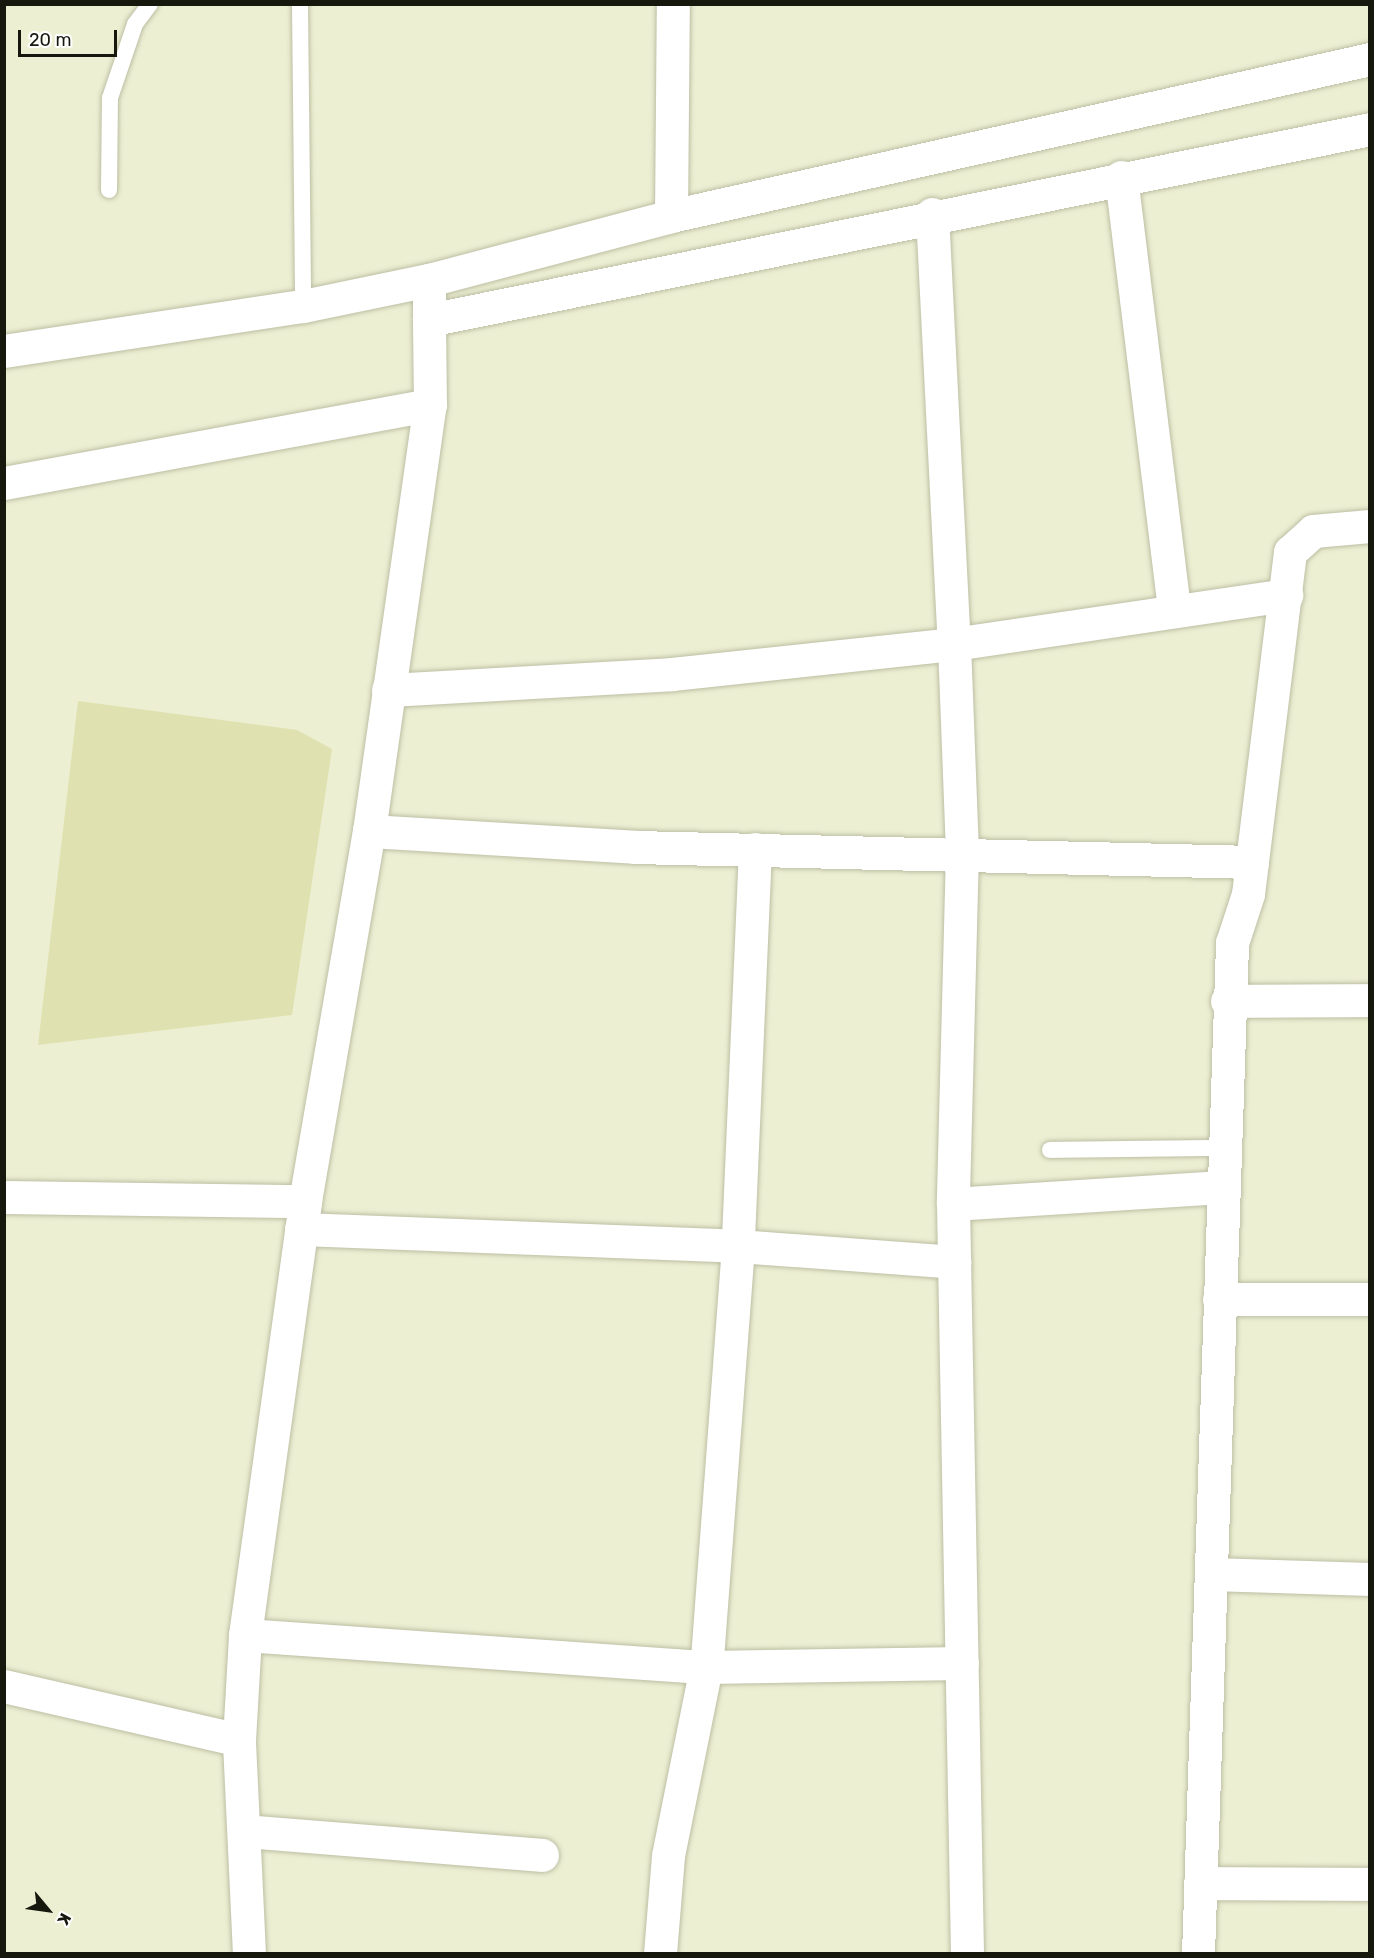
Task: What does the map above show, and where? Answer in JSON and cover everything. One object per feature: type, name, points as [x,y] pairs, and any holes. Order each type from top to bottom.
[{"type":"street","points":[[671,216],[673,4]]},
{"type":"street","points":[[4,351],[303,306],[429,280],[671,216],[1370,59]]},
{"type":"street","points":[[429,320],[932,214],[1370,129]]},
{"type":"street","points":[[1121,177],[1174,611]]},
{"type":"street","points":[[932,214],[962,851],[954,1262],[967,1953]]},
{"type":"street","points":[[249,1953],[239,1740],[245,1635],[303,1215],[369,831],[430,405],[429,280]]},
{"type":"street","points":[[4,483],[430,405]]},
{"type":"street","points":[[1198,1953],[1212,1574],[1222,1148],[1227,1001],[1232,943],[1252,862],[1290,552],[1313,531],[1370,526]]},
{"type":"street","points":[[388,690],[672,674],[954,644],[1286,595]]},
{"type":"street","points":[[369,831],[755,849],[962,851],[1252,862]]},
{"type":"street","points":[[660,1953],[668,1856],[706,1667],[738,1246],[755,849]]},
{"type":"street","points":[[1227,1001],[1370,999]]},
{"type":"street","points":[[954,1204],[1221,1187]]},
{"type":"street","points":[[4,1197],[303,1215],[954,1262]]},
{"type":"street","points":[[1218,1299],[1370,1299]]},
{"type":"street","points":[[1212,1574],[1370,1579]]},
{"type":"street","points":[[245,1635],[706,1667],[962,1663]]},
{"type":"street","points":[[4,1686],[239,1740]]},
{"type":"street","points":[[244,1832],[542,1855]]},
{"type":"street","points":[[1200,1883],[1370,1884]]},
{"type":"lane","points":[[109,190],[110,98],[135,24],[150,4]]},
{"type":"lane","points":[[300,4],[303,306]]},
{"type":"lane","points":[[1050,1150],[1222,1148]]},
{"type":"green space","points":[[78,701],[297,730],[332,749],[292,1015],[38,1045]]}]
